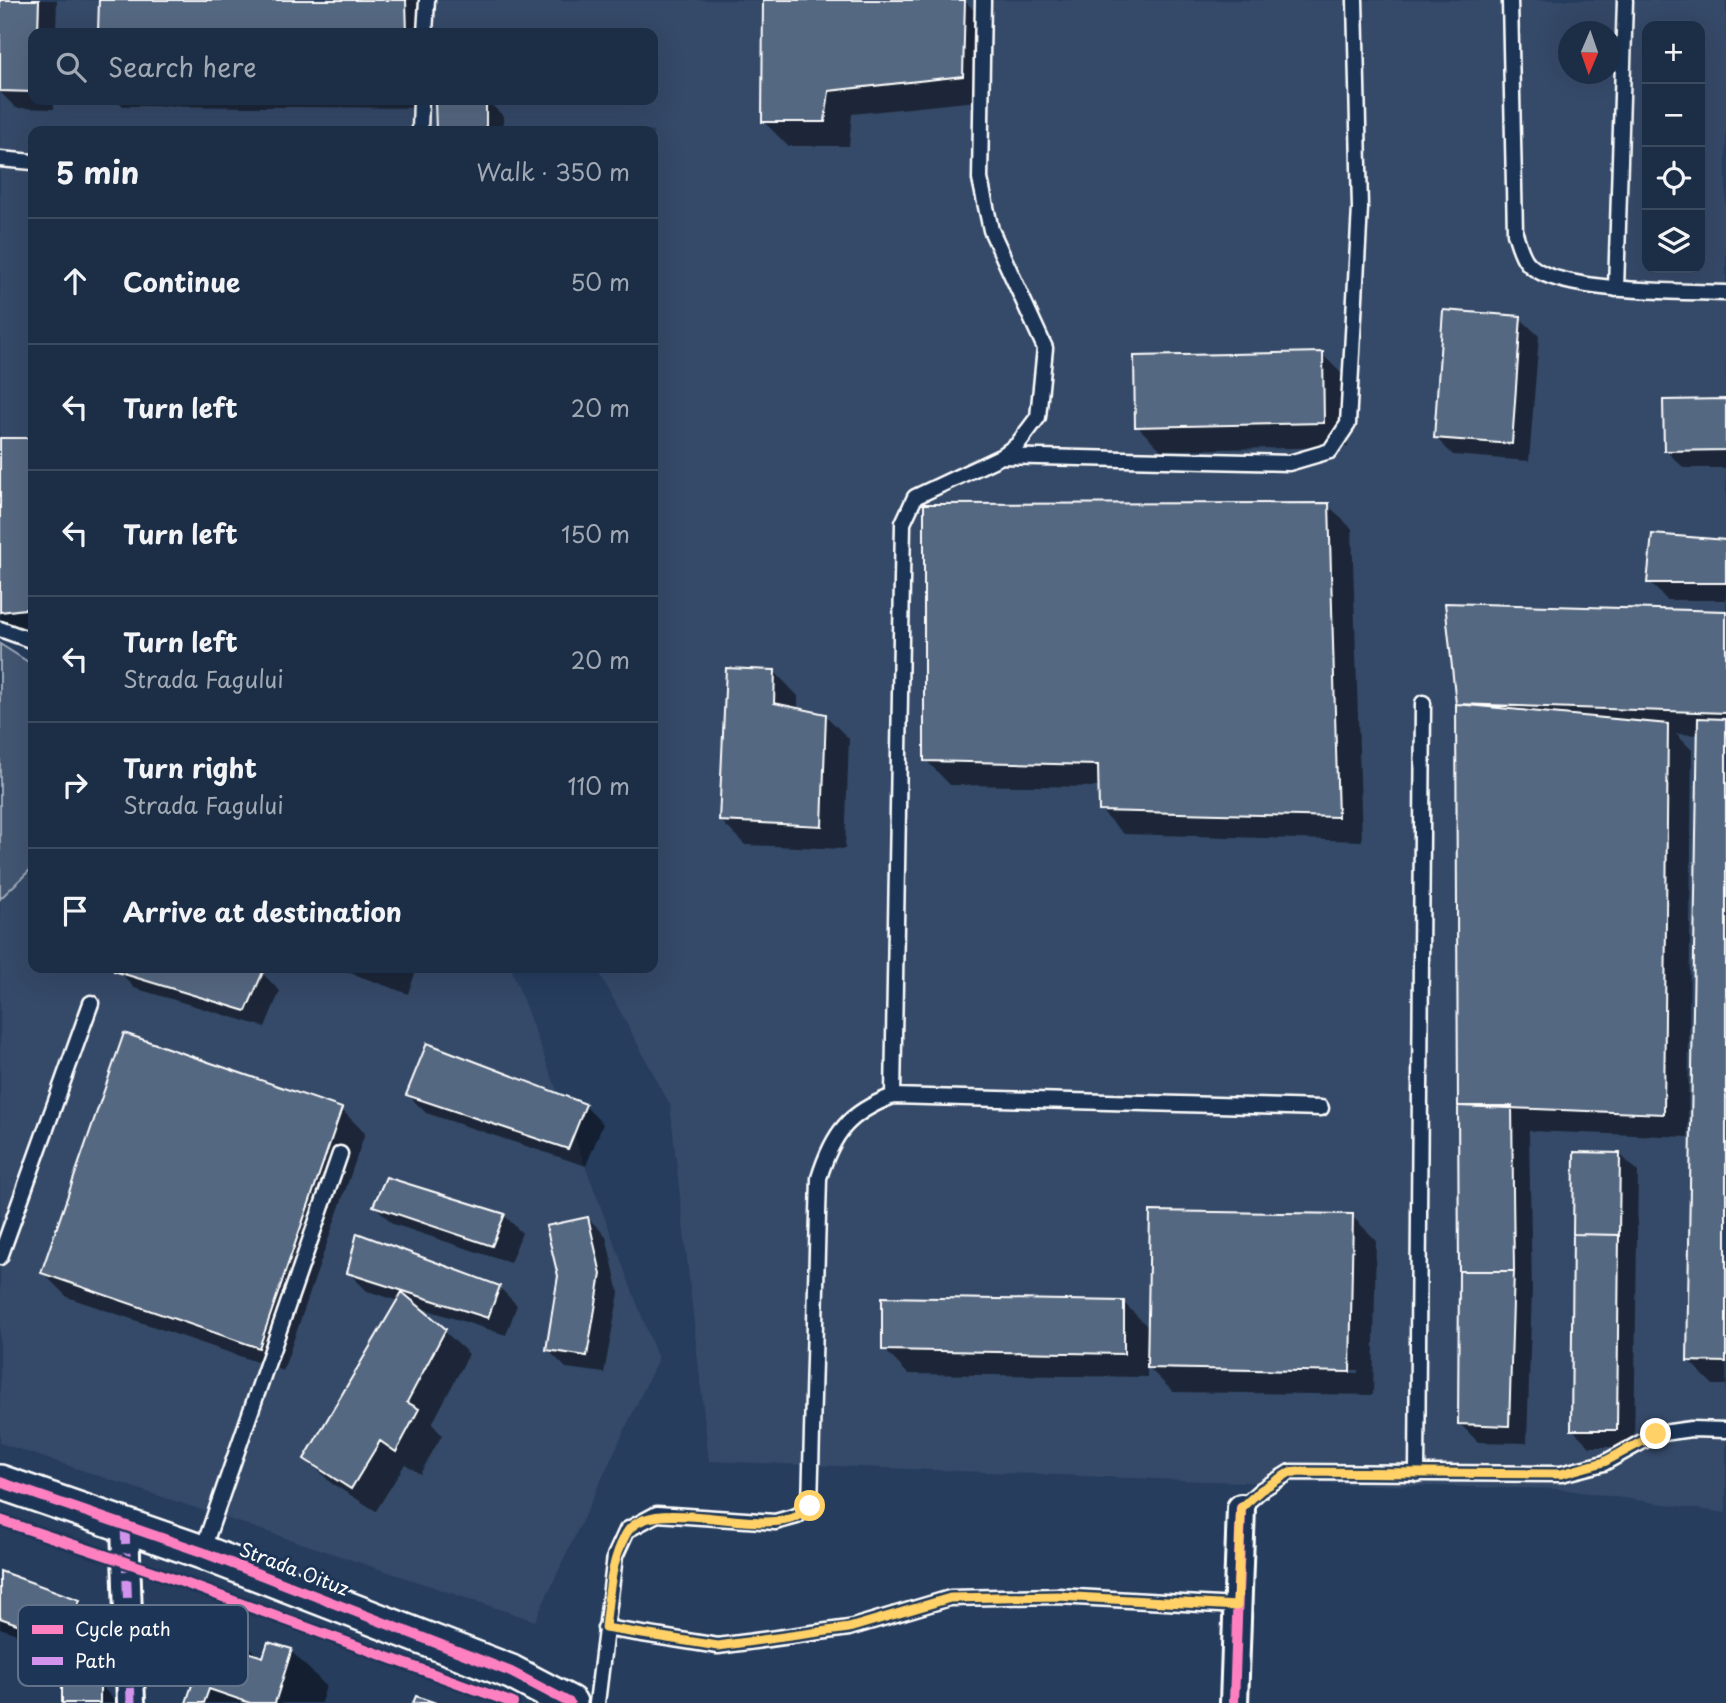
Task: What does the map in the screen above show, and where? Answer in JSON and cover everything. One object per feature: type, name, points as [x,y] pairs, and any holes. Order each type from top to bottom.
[{"type":"street","name":"Strada Oituz","points":[[0,1482],[202,1552],[511,1672],[570,1703]]},
{"type":"street","points":[[1234,1703],[1241,1508]]},
{"type":"street","points":[[125,1526],[128,1605]]},
{"type":"lane","points":[[425,28],[427,0]]},
{"type":"lane","points":[[893,1096],[903,523],[915,497],[1002,456],[1017,445],[1038,416],[1045,348],[991,230],[980,179],[983,0]]},
{"type":"lane","points":[[1002,456],[1289,463],[1330,452],[1348,424],[1359,222],[1355,0]]},
{"type":"lane","points":[[1510,0],[1515,233],[1528,263],[1554,279],[1616,289],[1726,293]]},
{"type":"lane","points":[[1616,289],[1625,0]]},
{"type":"lane","points":[[420,126],[421,105]]},
{"type":"lane","points":[[0,159],[28,162]]},
{"type":"lane","points":[[0,629],[28,639]]},
{"type":"lane","points":[[1417,1474],[1423,703]]},
{"type":"lane","points":[[0,1257],[91,1003]]},
{"type":"lane","points":[[597,1703],[615,1556],[627,1530],[657,1514],[775,1522],[797,1517],[810,1506],[819,1178],[829,1146],[863,1107],[893,1096],[1321,1108]]},
{"type":"lane","points":[[202,1552],[340,1154]]},
{"type":"lane","points":[[1241,1508],[1261,1490],[1290,1472],[1561,1474],[1604,1462],[1656,1434],[1691,1429],[1726,1430]]},
{"type":"lane","points":[[605,1628],[718,1646],[849,1628],[950,1598],[1058,1596],[1237,1606]]},
{"type":"shaded area","points":[[0,0],[1726,0],[1726,1513],[1560,1489],[1204,1481],[709,1461],[670,1105],[600,973],[658,973],[658,126],[28,126],[28,522],[0,506]]},
{"type":"shaded area","points":[[0,644],[28,662],[28,872],[0,899]]},
{"type":"shaded area","points":[[28,872],[28,973],[513,973],[658,1359],[535,1621],[0,1443],[0,899]]},
{"type":"building","points":[[0,0],[39,0],[38,28],[28,28],[28,92],[0,91]]},
{"type":"building","points":[[99,0],[406,0],[407,28],[98,28]]},
{"type":"building","points":[[763,0],[965,0],[963,76],[829,91],[825,122],[762,122]]},
{"type":"building","points":[[435,105],[486,105],[486,126],[436,126]]},
{"type":"building","points":[[1443,310],[1521,316],[1512,444],[1434,438]]},
{"type":"building","points":[[1323,352],[1324,423],[1135,427],[1134,356]]},
{"type":"building","points":[[1726,399],[1726,450],[1664,451],[1663,400]]},
{"type":"building","points":[[0,438],[28,438],[28,609],[0,612]]},
{"type":"building","points":[[1329,503],[1338,817],[1099,811],[1098,765],[924,761],[924,504]]},
{"type":"building","points":[[1652,534],[1726,540],[1726,583],[1647,583]]},
{"type":"building","points":[[1445,603],[1726,611],[1726,713],[1456,704]]},
{"type":"building","points":[[726,668],[775,670],[774,703],[826,714],[822,826],[719,821]]},
{"type":"building","points":[[1456,704],[1668,724],[1664,1114],[1458,1106]]},
{"type":"building","points":[[1698,718],[1726,719],[1726,1362],[1687,1361]]},
{"type":"building","points":[[121,973],[263,973],[246,1011]]},
{"type":"building","points":[[124,1033],[342,1108],[259,1348],[41,1273]]},
{"type":"building","points":[[427,1043],[586,1104],[568,1149],[406,1095]]},
{"type":"building","points":[[1458,1106],[1512,1106],[1514,1271],[1459,1271]]},
{"type":"building","points":[[1574,1152],[1620,1153],[1619,1235],[1573,1234]]},
{"type":"building","points":[[386,1177],[505,1214],[492,1246],[373,1206]]},
{"type":"building","points":[[1150,1211],[1353,1214],[1350,1372],[1147,1368]]},
{"type":"building","points":[[588,1217],[601,1274],[587,1356],[546,1350],[558,1276],[546,1226]]},
{"type":"building","points":[[357,1233],[500,1286],[488,1318],[347,1273]]},
{"type":"building","points":[[1573,1234],[1619,1235],[1617,1430],[1571,1430]]},
{"type":"building","points":[[1459,1271],[1514,1271],[1509,1426],[1458,1424]]},
{"type":"building","points":[[402,1292],[446,1329],[407,1402],[419,1409],[396,1452],[380,1441],[351,1489],[304,1459]]},
{"type":"building","points":[[882,1297],[1124,1301],[1124,1354],[882,1350]]},
{"type":"building","points":[[0,1571],[80,1600],[78,1605],[18,1605],[18,1624],[0,1618]]},
{"type":"building","points":[[268,1642],[292,1649],[275,1703],[250,1703],[209,1689],[204,1703],[186,1703],[192,1686],[248,1686],[248,1652],[263,1657]]},
{"type":"building","points":[[62,1686],[100,1686],[100,1703],[62,1703]]},
{"type":"building","points":[[416,1696],[436,1703],[413,1703]]},
{"type":"marked path","points":[[125,1526],[128,1605]]},
{"type":"marked path","points":[[130,1686],[131,1703]]},
{"type":"cycle path","points":[[0,1482],[202,1552],[511,1672],[570,1703]]},
{"type":"cycle path","points":[[1234,1703],[1241,1508]]},
{"type":"cycle path","points":[[0,1520],[245,1605]]},
{"type":"cycle path","points":[[248,1606],[513,1703]]},
{"type":"route","points":[[810,1506],[797,1517],[775,1522],[657,1514],[627,1530],[615,1556],[605,1628],[718,1646],[849,1628],[950,1598],[1058,1596],[1237,1606],[1241,1508],[1261,1490],[1290,1472],[1561,1474],[1604,1462],[1656,1434]]}]
